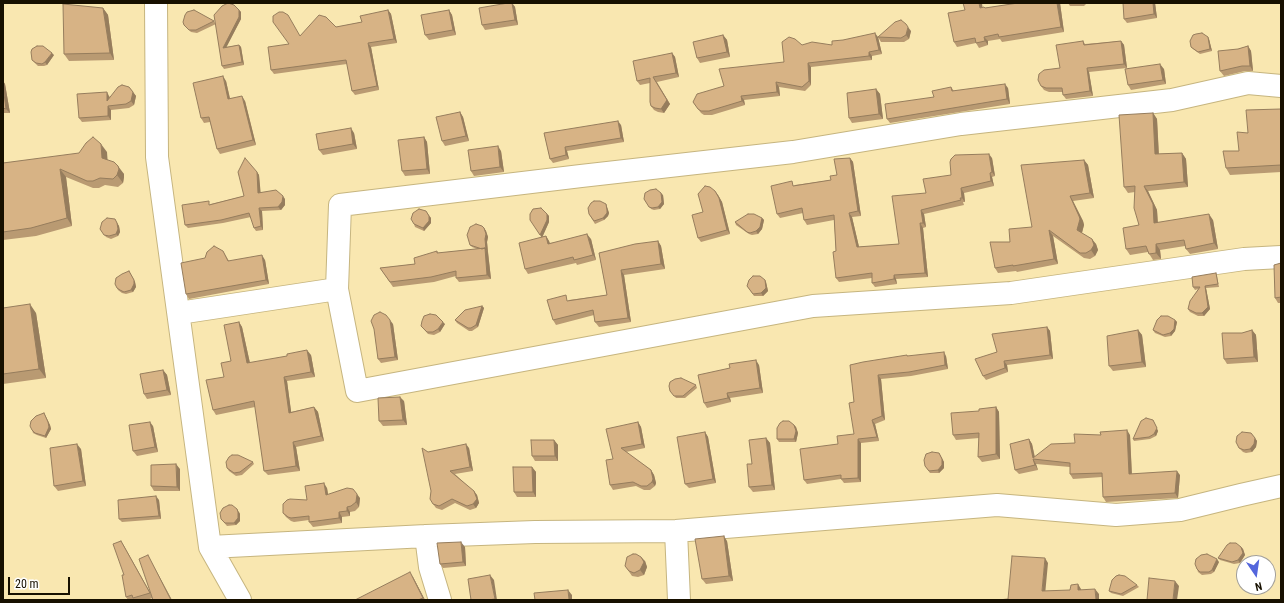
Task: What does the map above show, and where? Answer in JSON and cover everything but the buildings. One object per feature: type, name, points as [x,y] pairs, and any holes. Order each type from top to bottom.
[{"type":"street","points":[[156,3],[157,157],[210,547],[240,600]]},
{"type":"street","points":[[1281,86],[1248,83],[1172,100],[961,124],[793,152],[581,176],[340,206],[337,289],[357,391],[813,306],[1011,293],[1244,259],[1281,257]]},
{"type":"street","points":[[179,313],[337,289]]},
{"type":"street","points":[[210,547],[535,532],[676,531],[997,505],[1116,515],[1180,510],[1281,486]]},
{"type":"street","points":[[676,531],[679,600]]},
{"type":"street","points":[[426,536],[430,567],[440,600]]}]
